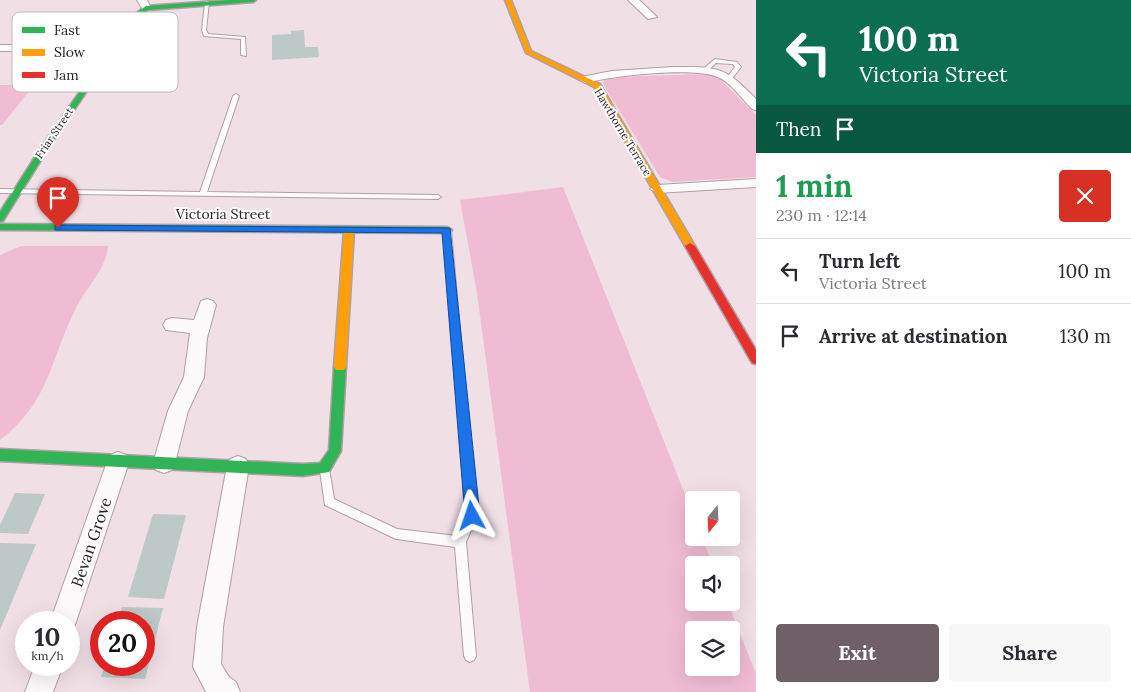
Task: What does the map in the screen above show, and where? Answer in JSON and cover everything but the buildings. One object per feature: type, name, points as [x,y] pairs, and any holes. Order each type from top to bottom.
[{"type":"street","points":[[144,4],[253,0]]},
{"type":"street","name":"Hawthorne Terrace","points":[[508,0],[523,44],[528,52],[596,86],[756,360]]},
{"type":"street","points":[[633,0],[652,17]]},
{"type":"street","points":[[585,79],[614,73],[704,71],[719,74],[728,80],[756,106]]},
{"type":"street","name":"Friar Street","points":[[0,219],[16,191],[82,92]]},
{"type":"street","points":[[657,189],[756,183]]},
{"type":"street","name":"Victoria Street","points":[[0,227],[447,230]]},
{"type":"street","points":[[0,454],[118,462],[303,470],[324,468],[335,451],[349,230]]},
{"type":"street","points":[[164,463],[178,411],[194,377],[201,327],[207,305]]},
{"type":"street","points":[[172,325],[201,327]]},
{"type":"street","name":"Bevan Grove","points":[[67,611],[118,462]]},
{"type":"street","points":[[226,692],[219,687],[207,666],[210,627],[238,466]]},
{"type":"street","points":[[39,692],[45,676]]},
{"type":"lane","points":[[207,2],[204,30],[206,35],[243,38],[244,54]]},
{"type":"lane","points":[[704,71],[716,61],[735,63],[738,67],[728,80]]},
{"type":"lane","points":[[203,194],[236,96]]},
{"type":"lane","points":[[0,191],[438,197]]},
{"type":"lane","points":[[447,230],[472,516],[460,542],[470,656]]},
{"type":"lane","points":[[324,468],[329,502],[396,534],[460,542]]},
{"type":"shaded area","points":[[703,74],[718,77],[756,115],[756,177],[673,182],[660,177],[603,84],[605,79],[617,77]]},
{"type":"shaded area","points":[[0,85],[12,85],[12,92],[28,92],[2,125],[0,125]]},
{"type":"shaded area","points":[[563,187],[685,494],[685,546],[705,546],[709,556],[685,556],[685,611],[731,611],[735,621],[685,621],[685,676],[740,676],[740,633],[756,674],[756,692],[530,692],[477,293],[460,200]]},
{"type":"shaded area","points":[[21,246],[108,246],[104,263],[77,306],[40,394],[30,410],[17,425],[0,440],[0,255]]},
{"type":"traffic: fast","points":[[141,12],[146,8],[253,0]]},
{"type":"traffic: fast","points":[[0,219],[83,92]]},
{"type":"traffic: fast","points":[[0,227],[447,230]]},
{"type":"traffic: fast","points":[[0,455],[303,470],[324,468],[335,451],[340,367]]},
{"type":"traffic: slow","points":[[508,0],[528,52],[597,86],[690,246]]},
{"type":"traffic: slow","points":[[340,367],[349,230]]},
{"type":"traffic: jam","points":[[690,246],[756,360]]},
{"type":"route","points":[[58,228],[447,230],[472,516]]}]
